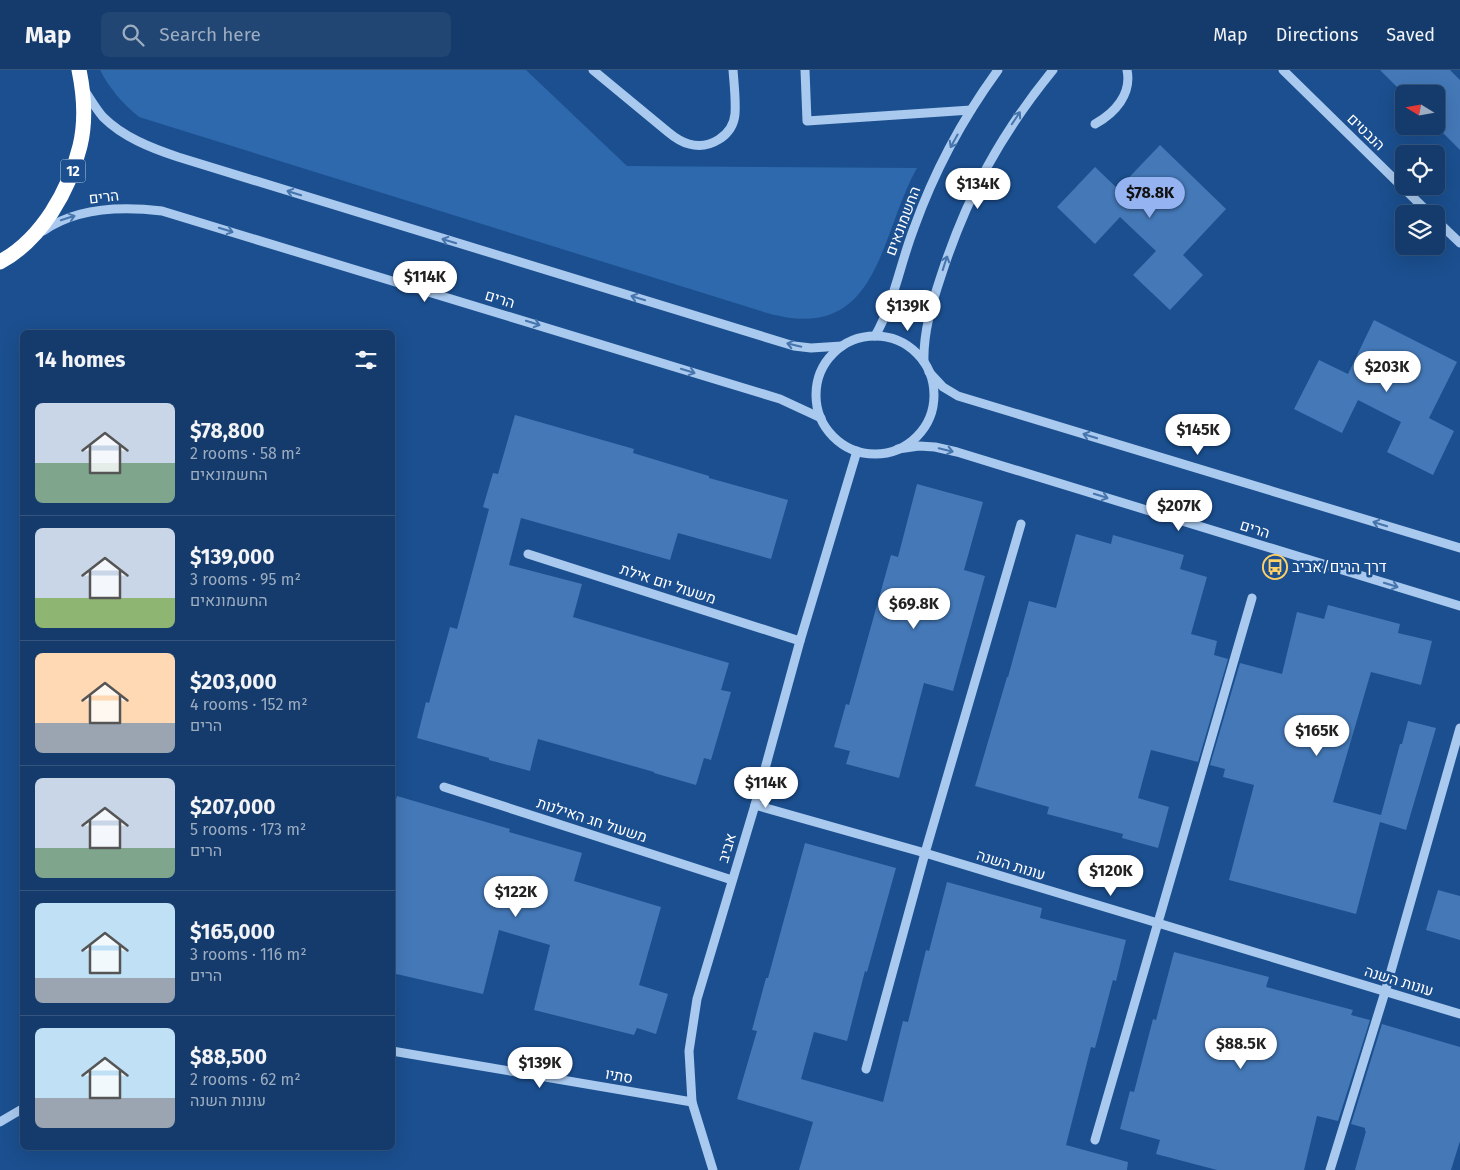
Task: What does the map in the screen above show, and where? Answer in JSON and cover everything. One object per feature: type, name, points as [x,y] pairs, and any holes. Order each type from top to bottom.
[{"type":"highway","name":"12","points":[[0,262],[26,242],[45,222],[60,198],[72,172],[81,144],[84,115],[79,70]]},
{"type":"street","points":[[593,70],[668,132],[684,142],[699,146],[716,141],[724,136],[733,122],[735,114],[733,70]]},
{"type":"street","points":[[805,70],[807,121],[970,110]]},
{"type":"street","name":"החשמונאים","points":[[875,336],[888,309],[899,270],[926,197],[948,150],[970,110],[998,70]]},
{"type":"street","points":[[924,362],[923,348],[928,323],[938,286],[964,212],[1003,138],[1028,100],[1053,70]]},
{"type":"street","points":[[1095,124],[1112,113],[1124,96],[1128,80],[1127,70]]},
{"type":"street","name":"הנבטים","points":[[1283,70],[1421,205]]},
{"type":"street","points":[[82,86],[102,116],[113,125],[137,141],[178,158],[794,346],[811,348],[842,346]]},
{"type":"street","name":"הרים","points":[[26,242],[53,224],[88,212],[130,208],[162,211],[780,399],[821,418]]},
{"type":"street","points":[[1445,229],[1460,243]]},
{"type":"street","points":[[863,337],[886,337],[908,346],[924,362],[933,383],[933,406],[924,428],[917,437],[898,449],[887,453],[864,453],[842,444],[826,428],[817,407],[817,384],[826,362],[842,346],[852,340],[863,337]]},
{"type":"street","points":[[929,372],[943,387],[958,396],[1460,548]]},
{"type":"street","name":"הרים","points":[[898,449],[919,446],[935,447],[957,452],[1460,606]]},
{"type":"street","name":"אביב","points":[[713,1170],[692,1102],[689,1051],[697,999],[857,451]]},
{"type":"street","points":[[866,1069],[925,853],[1021,524]]},
{"type":"street","name":"משעול יום אילת","points":[[528,554],[800,641]]},
{"type":"street","points":[[1095,1140],[1252,598]]},
{"type":"street","points":[[1330,1170],[1385,992],[1460,728]]},
{"type":"street","name":"משעול חג האילנות","points":[[444,788],[732,880]]},
{"type":"street","name":"עונות השנה","points":[[755,805],[925,853],[1460,1014]]},
{"type":"street","name":"סתיו","points":[[395,1052],[692,1102]]},
{"type":"street","points":[[0,1122],[20,1110]]},
{"type":"shaded area","points":[[100,70],[526,70],[627,166],[917,168],[870,278],[854,299],[833,314],[804,319],[767,313],[139,117],[117,95]]},
{"type":"building","points":[[1380,70],[1450,70],[1460,80],[1460,150],[1445,135],[1445,85],[1395,85]]},
{"type":"building","points":[[1160,145],[1226,209],[1183,255],[1203,275],[1170,310],[1133,275],[1156,251],[1120,217],[1095,244],[1057,207],[1095,167],[1118,189]]},
{"type":"building","points":[[1374,320],[1457,362],[1429,418],[1454,431],[1433,475],[1387,452],[1401,422],[1358,400],[1342,433],[1294,409],[1319,360],[1348,374]]},
{"type":"building","points":[[515,415],[634,449],[633,453],[709,476],[709,478],[788,500],[771,559],[678,533],[670,560],[521,518],[509,565],[582,584],[573,617],[729,663],[721,690],[731,692],[711,760],[704,758],[696,785],[538,739],[530,771],[417,738],[426,702],[429,703],[450,627],[457,629],[489,509],[483,507],[493,473],[498,474]]},
{"type":"building","points":[[917,484],[983,502],[964,570],[985,576],[953,691],[924,683],[899,778],[846,764],[850,751],[834,747],[846,704],[849,705],[891,555],[898,557]]},
{"type":"building","points":[[1076,534],[1111,544],[1113,535],[1184,555],[1180,569],[1207,577],[1191,634],[1217,641],[1214,655],[1228,659],[1198,762],[1151,750],[1138,798],[1169,807],[1158,848],[1122,838],[1123,834],[1047,814],[1049,807],[975,786],[1029,601],[1056,608]]},
{"type":"building","points":[[1328,605],[1400,624],[1398,633],[1432,641],[1421,685],[1371,672],[1333,802],[1381,815],[1408,721],[1436,728],[1406,830],[1380,822],[1356,914],[1229,880],[1254,785],[1223,777],[1225,769],[1210,765],[1240,663],[1282,674],[1297,612],[1324,619]]},
{"type":"building","points":[[397,796],[510,829],[509,832],[582,853],[574,881],[661,907],[639,985],[668,994],[656,1034],[637,1028],[634,1035],[534,1010],[550,945],[499,930],[483,994],[395,974],[395,803]]},
{"type":"building","points":[[805,843],[896,868],[867,972],[865,971],[847,1041],[814,1032],[801,1079],[883,1102],[903,1021],[908,1022],[926,950],[929,951],[947,882],[1042,908],[1040,918],[1126,940],[1116,981],[1113,980],[1095,1048],[1091,1047],[1066,1145],[1128,1162],[1127,1170],[799,1170],[813,1122],[737,1099],[757,1031],[752,1030]]},
{"type":"building","points":[[1438,890],[1460,896],[1460,940],[1426,930]]},
{"type":"building","points":[[1174,952],[1269,977],[1266,987],[1353,1010],[1351,1015],[1370,1020],[1338,1121],[1317,1116],[1304,1170],[1217,1170],[1156,1154],[1160,1140],[1120,1129],[1130,1091],[1134,1092],[1153,1019],[1156,1020]]},
{"type":"building","points":[[1382,1024],[1460,1047],[1460,1141],[1451,1170],[1355,1170],[1366,1131],[1365,1128],[1351,1124]]},
{"type":"place","name":"דרך הרים/אביב","points":[[1275,567]]}]
